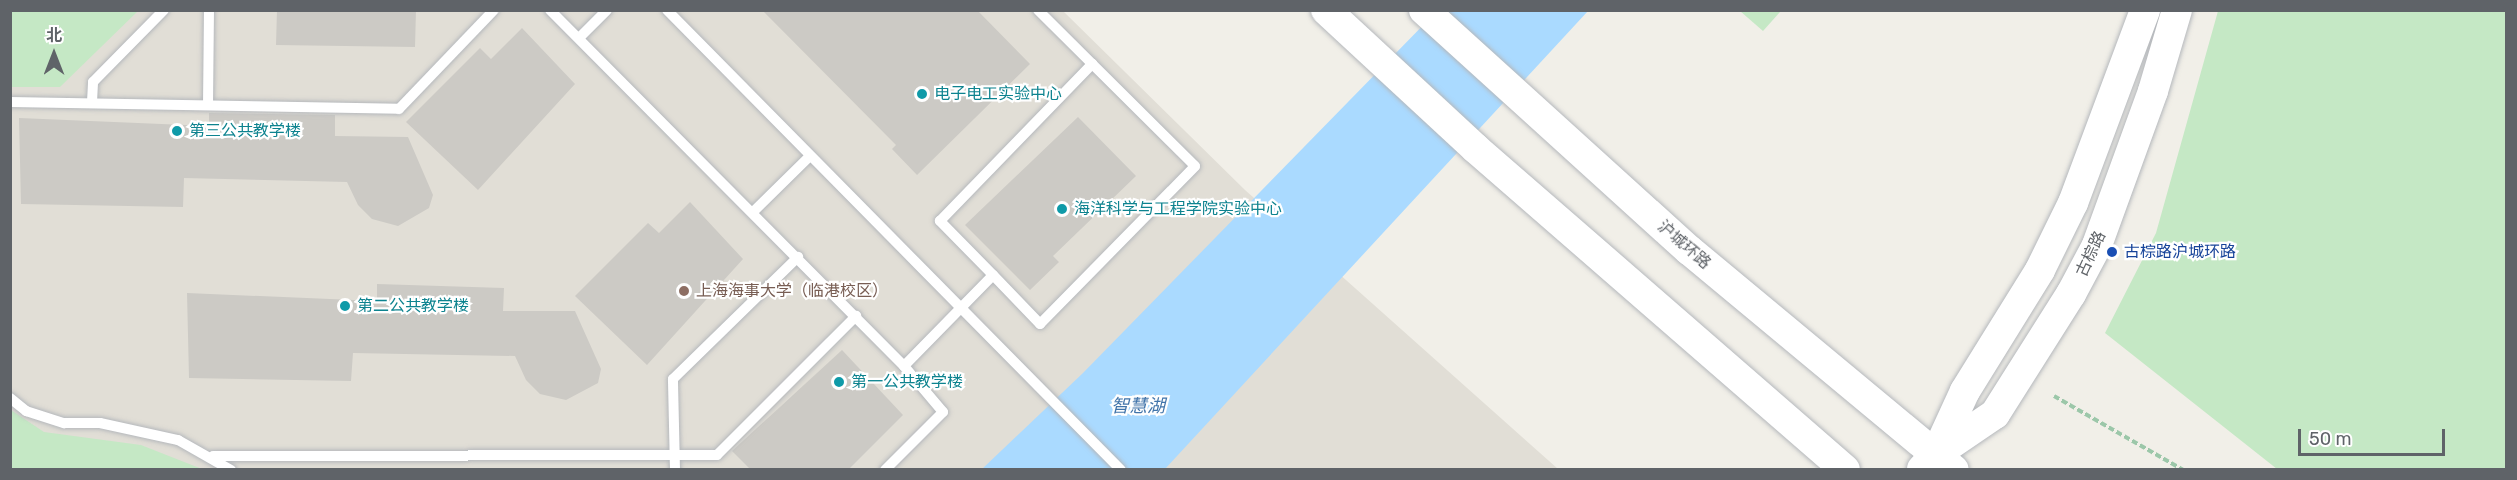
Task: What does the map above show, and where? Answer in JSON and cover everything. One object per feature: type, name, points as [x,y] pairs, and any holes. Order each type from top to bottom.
[{"type":"main road","points":[[1326,10],[1375,59],[1475,148],[1845,470]]},
{"type":"main road","name":"沪城环路","points":[[1424,10],[1689,250],[1937,464]]},
{"type":"main road","points":[[1937,464],[1965,391],[2040,270],[2073,203],[2145,10]]},
{"type":"main road","name":"古棕路","points":[[1937,464],[1995,414],[2071,294],[2101,235],[2177,10]]},
{"type":"lane","points":[[92,102],[93,82],[164,10]]},
{"type":"lane","points":[[208,105],[209,10]]},
{"type":"lane","points":[[10,102],[399,109],[494,10]]},
{"type":"lane","points":[[550,10],[580,37],[754,211],[904,366],[943,412],[885,470]]},
{"type":"lane","points":[[580,37],[607,10]]},
{"type":"lane","points":[[667,10],[809,157],[1121,470]]},
{"type":"lane","points":[[1038,10],[1092,63],[1195,166],[1040,324],[940,221],[1092,63]]},
{"type":"lane","points":[[754,211],[809,157]]},
{"type":"lane","points":[[675,470],[674,379],[798,257]]},
{"type":"lane","points":[[904,366],[959,307],[993,275]]},
{"type":"lane","points":[[213,456],[717,455],[856,316]]},
{"type":"lane","points":[[10,398],[26,411],[64,423],[100,423],[178,440],[213,456],[231,470]]},
{"type":"path","points":[[2054,396],[2183,470]]},
{"type":"shaded area","name":"上海海事大学（临港校区）","points":[[10,11],[1063,11],[1245,190],[1558,469],[11,469]]},
{"type":"green space","points":[[11,10],[138,11],[60,87],[11,87]]},
{"type":"green space","points":[[1740,11],[1781,11],[1763,31]]},
{"type":"green space","points":[[2218,11],[2506,11],[2506,469],[2277,469],[2105,333],[2156,233]]},
{"type":"green space","points":[[11,410],[44,432],[141,445],[202,469],[11,469]]},
{"type":"water","name":"智慧湖","points":[[1437,11],[1588,11],[1165,469],[981,470],[1083,373]]},
{"type":"building","points":[[277,10],[416,10],[415,47],[276,45]]},
{"type":"building","name":"电子电工实验中心","points":[[762,10],[977,10],[1030,64],[917,175],[892,149],[896,145]]},
{"type":"building","points":[[522,28],[575,84],[478,190],[406,122],[480,48],[491,59]]},
{"type":"building","name":"第三公共教学楼","points":[[209,113],[335,115],[335,136],[408,137],[433,195],[429,208],[398,226],[372,219],[358,205],[347,182],[184,178],[183,207],[21,204],[19,118],[209,126]]},
{"type":"building","name":"海洋科学与工程学院实验中心","points":[[1078,117],[1136,176],[1053,256],[1059,262],[1030,290],[965,225]]},
{"type":"building","points":[[690,202],[743,259],[647,365],[575,296],[648,223],[659,233]]},
{"type":"building","name":"第二公共教学楼","points":[[377,284],[504,288],[503,311],[575,311],[601,369],[598,383],[566,400],[540,394],[526,380],[515,356],[353,353],[351,381],[189,378],[187,293],[377,301]]},
{"type":"building","name":"第一公共教学楼","points":[[842,350],[903,415],[848,470],[751,470],[732,451]]},
{"type":"place","name":"电子电工实验中心","points":[[922,94]]},
{"type":"place","name":"第三公共教学楼","points":[[177,131]]},
{"type":"place","name":"海洋科学与工程学院实验中心","points":[[1062,209]]},
{"type":"place","name":"古棕路沪城环路","points":[[2112,252]]},
{"type":"place","name":"上海海事大学（临港校区）","points":[[684,291]]},
{"type":"place","name":"第二公共教学楼","points":[[345,306]]},
{"type":"place","name":"第一公共教学楼","points":[[839,382]]}]
